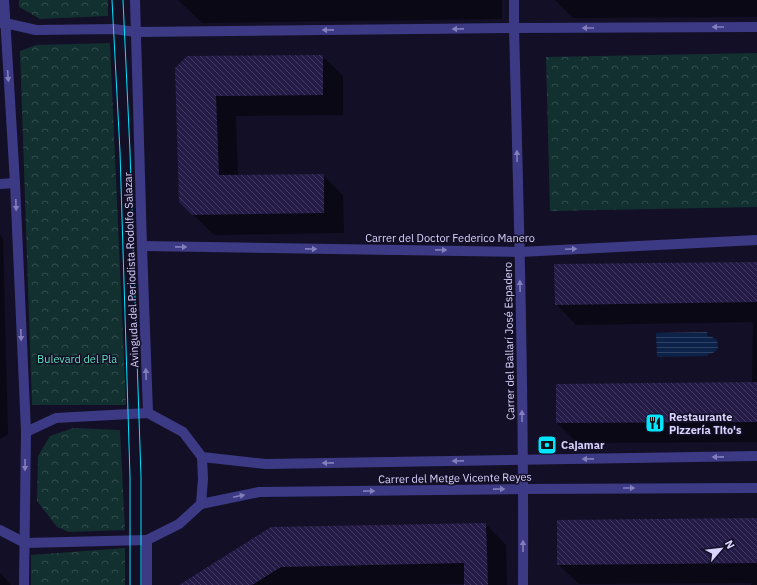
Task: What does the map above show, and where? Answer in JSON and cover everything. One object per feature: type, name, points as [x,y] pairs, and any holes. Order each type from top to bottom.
[{"type":"street","points":[[4,0],[2,23],[15,183],[26,432],[24,585]]},
{"type":"street","name":"Avinguda del Periodista Rodolfo Salazar","points":[[135,0],[148,413]]},
{"type":"street","name":"Carrer del Ballarí José Espadero","points":[[514,0],[520,252],[523,585]]},
{"type":"street","points":[[2,23],[36,30],[114,29],[136,32],[757,27]]},
{"type":"street","points":[[0,184],[15,183]]},
{"type":"street","name":"Carrer del Doctor Federico Manero","points":[[142,246],[520,252],[757,240]]},
{"type":"street","points":[[0,530],[25,543],[147,540],[179,524],[201,504],[203,479],[202,457],[183,432],[148,413],[56,418],[26,432]]},
{"type":"street","name":"Carrer del Metge Vicente Reyes","points":[[202,457],[266,464],[757,456]]},
{"type":"street","name":"Carrer del Metge Vicente Reyes","points":[[201,504],[259,492],[757,488]]},
{"type":"street","points":[[147,540],[147,585]]},
{"type":"green space","points":[[19,0],[108,0],[108,16],[40,19],[19,7]]},
{"type":"green space","name":"Bulevard del Pla","points":[[110,43],[126,405],[32,405],[20,51],[36,45]]},
{"type":"green space","points":[[757,53],[757,207],[550,211],[546,57]]},
{"type":"green space","points":[[73,428],[120,430],[125,530],[69,532],[57,527],[37,501],[38,456],[50,436]]},
{"type":"green space","points":[[125,548],[125,585],[31,585],[31,555]]},
{"type":"water","points":[[707,332],[707,336],[717,340],[718,347],[717,350],[708,354],[708,356],[657,357],[656,333]]},
{"type":"building","points":[[323,55],[323,95],[216,96],[219,175],[324,174],[324,213],[192,215],[179,202],[175,68],[187,56]]},
{"type":"building","points":[[757,262],[757,302],[555,305],[554,264]]},
{"type":"building","points":[[757,382],[757,422],[556,423],[556,384]]},
{"type":"building","points":[[757,518],[757,563],[557,565],[557,520]]},
{"type":"building","points":[[486,523],[488,585],[464,585],[464,563],[281,567],[252,585],[179,585],[271,527]]},
{"type":"tram line","points":[[112,0],[120,152],[130,477],[130,585]]},
{"type":"tram line","points":[[123,0],[130,152],[141,477],[141,585]]},
{"type":"place","name":"Restaurante Pizzería Tito's","points":[[655,423]]},
{"type":"place","name":"Cajamar","points":[[547,445]]}]
